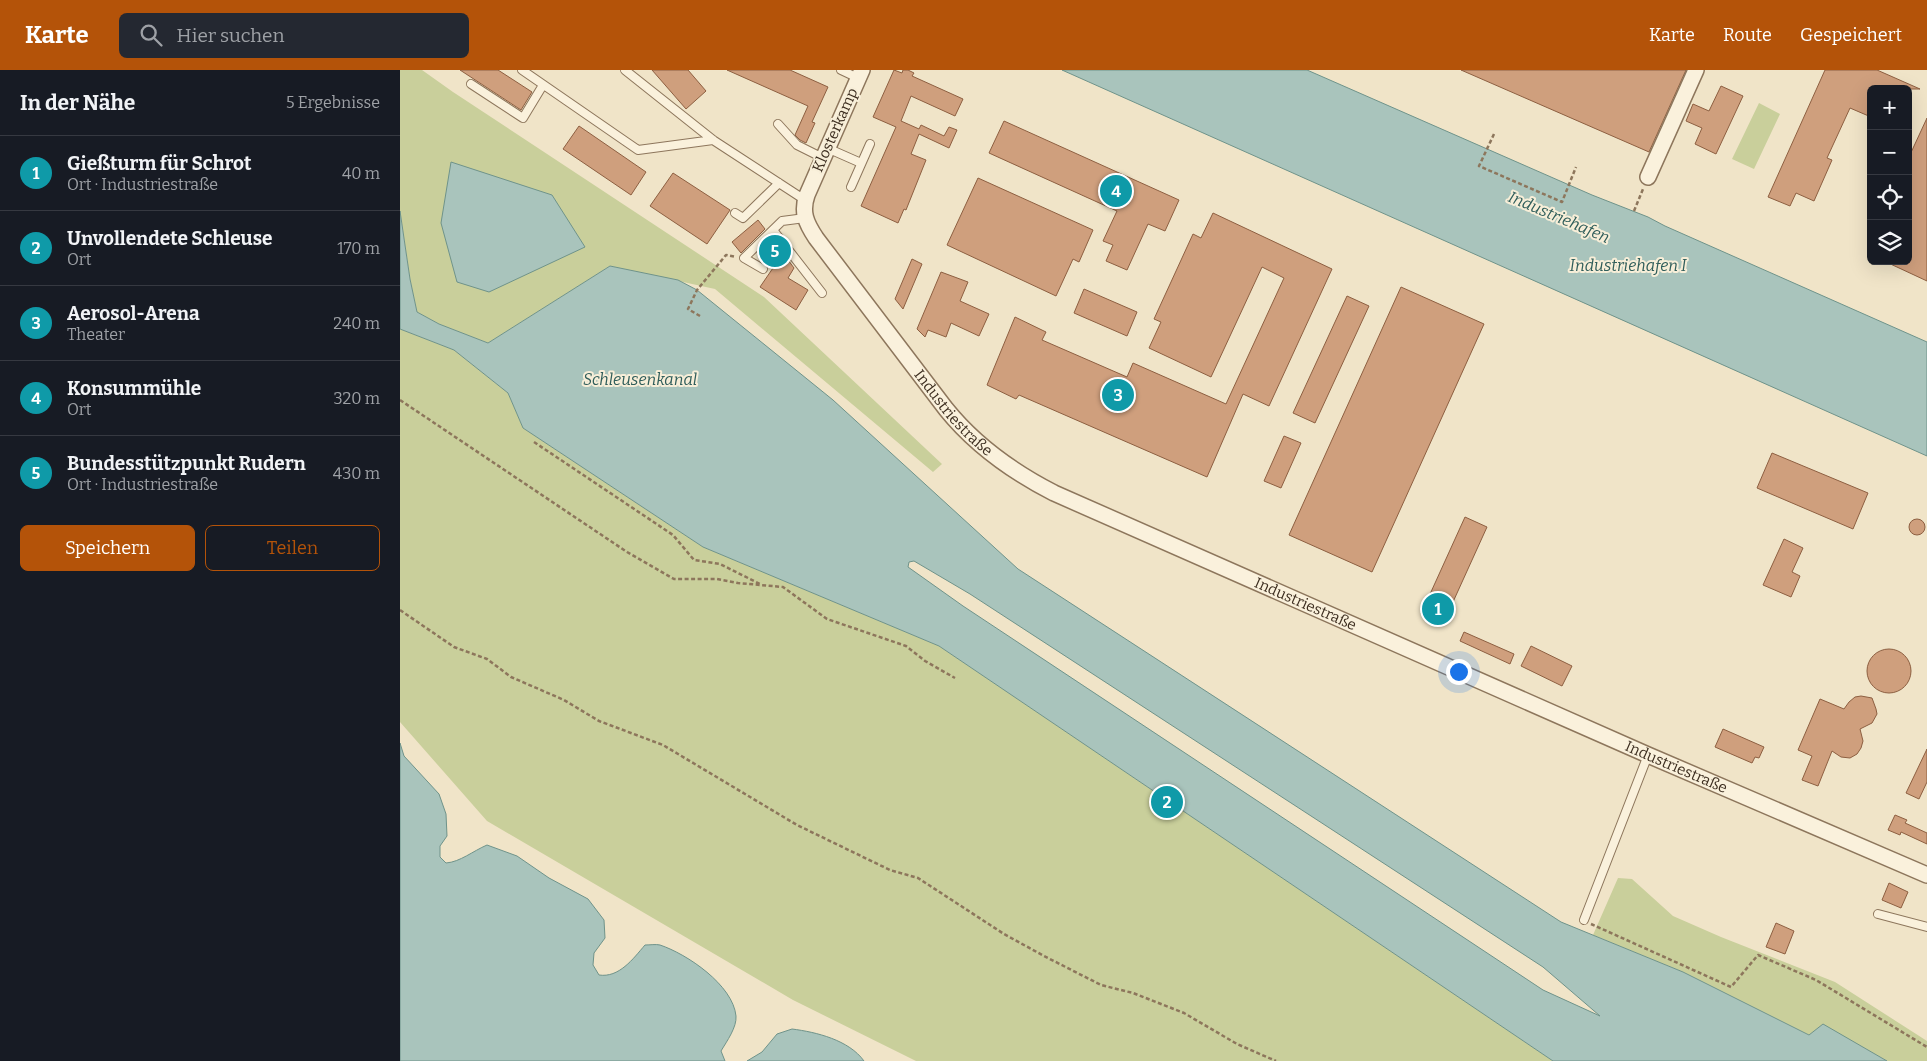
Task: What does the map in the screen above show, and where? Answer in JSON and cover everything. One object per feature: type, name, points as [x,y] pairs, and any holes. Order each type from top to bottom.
[{"type":"street","points":[[1648,177],[1696,70]]},
{"type":"street","name":"Klosterkamp","points":[[807,195],[860,74]]},
{"type":"street","name":"Industriestraße","points":[[807,195],[805,218],[816,238],[946,409],[979,444],[1020,474],[1054,493],[1648,755],[1927,875]]},
{"type":"lane","points":[[522,70],[638,150],[713,140]]},
{"type":"lane","points":[[624,70],[713,140],[779,184],[807,195]]},
{"type":"lane","points":[[841,70],[860,74]]},
{"type":"lane","points":[[470,84],[523,118],[544,85]]},
{"type":"lane","points":[[778,124],[797,145],[861,163]]},
{"type":"lane","points":[[850,187],[870,144]]},
{"type":"lane","points":[[735,213],[743,218],[779,184]]},
{"type":"lane","points":[[763,269],[744,258],[782,221],[805,218]]},
{"type":"lane","points":[[773,230],[822,293]]},
{"type":"lane","points":[[1584,920],[1648,755]]},
{"type":"lane","points":[[1878,914],[1927,927]]},
{"type":"path","points":[[1494,134],[1479,166],[1562,202],[1576,167]]},
{"type":"path","points":[[1634,211],[1640,196]]},
{"type":"path","points":[[700,316],[688,309],[697,290],[726,255],[744,258]]},
{"type":"path","points":[[400,400],[627,552],[674,579],[717,579],[784,587],[827,619],[906,646],[925,661],[955,678]]},
{"type":"path","points":[[534,442],[673,534],[694,560],[720,564],[762,585]]},
{"type":"path","points":[[400,610],[454,647],[487,659],[511,677],[564,700],[599,722],[663,745],[797,826],[890,870],[918,878],[1004,934],[1101,985],[1133,993],[1184,1013],[1237,1044],[1276,1061]]},
{"type":"path","points":[[1584,920],[1731,988],[1758,955],[1816,980],[1927,1047]]},
{"type":"green space","points":[[400,70],[422,70],[764,297],[942,464],[933,472],[715,289],[610,266],[488,343],[439,324],[417,312],[400,211]]},
{"type":"green space","points":[[1759,103],[1780,114],[1754,169],[1732,159]]},
{"type":"green space","points":[[400,329],[454,350],[508,393],[523,428],[703,547],[939,646],[1553,1061],[916,1061],[793,1000],[487,821],[400,722]]},
{"type":"green space","points":[[1618,878],[1632,879],[1673,916],[1835,982],[1927,1041],[1927,1061],[1887,1061],[1823,1025],[1809,1035],[1683,972],[1593,935]]},
{"type":"water","name":"Industriehafen I","points":[[1062,70],[1307,70],[1592,195],[1648,217],[1927,342],[1927,456]]},
{"type":"water","points":[[451,162],[552,195],[585,247],[489,292],[457,282],[441,223]]},
{"type":"water","name":"Schleusenkanal","points":[[400,211],[417,312],[439,324],[488,343],[610,266],[678,280],[697,290],[833,400],[1018,569],[1561,922],[1683,972],[1809,1035],[1823,1024],[1887,1061],[1553,1061],[939,646],[703,547],[523,428],[508,393],[454,350],[400,329]],"holes":[[[914,561],[970,594],[1543,967],[1600,1016],[1543,990],[963,606],[908,567],[909,562]]]},
{"type":"water","points":[[400,743],[404,756],[439,794],[446,814],[447,836],[440,846],[440,857],[446,863],[487,845],[517,856],[549,878],[588,899],[604,920],[605,938],[594,953],[593,965],[599,975],[613,974],[619,971],[645,945],[660,945],[695,963],[718,982],[733,1004],[736,1016],[735,1025],[721,1051],[725,1061],[400,1061]]},
{"type":"water","points":[[792,1029],[811,1032],[841,1042],[858,1054],[864,1061],[747,1061],[762,1052],[777,1034]]},
{"type":"building","points":[[460,70],[498,70],[532,92],[521,110]]},
{"type":"building","points":[[652,70],[688,70],[706,91],[686,109]]},
{"type":"building","points":[[727,70],[790,70],[828,87],[812,122],[815,123],[806,143],[795,135],[808,106]]},
{"type":"building","points":[[894,70],[902,73],[903,70],[908,70],[914,73],[912,76],[963,99],[955,116],[911,96],[901,121],[919,129],[921,125],[944,136],[949,127],[957,130],[949,148],[919,134],[911,154],[926,160],[906,210],[904,209],[898,223],[861,206],[896,127],[873,117]]},
{"type":"building","points":[[1461,70],[1686,70],[1649,152]]},
{"type":"building","points":[[1825,70],[1877,70],[1911,85],[1867,85],[1867,115],[1850,108],[1827,158],[1832,160],[1814,201],[1796,193],[1790,206],[1768,197]]},
{"type":"building","points":[[1721,86],[1743,96],[1716,154],[1695,144],[1702,128],[1686,121],[1693,104],[1709,111]]},
{"type":"building","points":[[1927,118],[1927,281],[1893,265],[1912,265],[1912,150]]},
{"type":"building","points":[[1004,121],[1179,200],[1165,231],[1148,224],[1127,270],[1106,261],[1113,245],[1103,241],[1117,211],[989,153]]},
{"type":"building","points":[[579,126],[646,172],[631,195],[563,149]]},
{"type":"building","points":[[673,173],[730,210],[707,244],[650,206]]},
{"type":"building","points":[[978,178],[1093,230],[1079,262],[1073,259],[1056,296],[947,245]]},
{"type":"building","points":[[1213,213],[1332,269],[1269,406],[1243,394],[1207,477],[1019,395],[1016,399],[987,385],[1015,317],[1046,332],[1042,340],[1127,377],[1133,363],[1226,404],[1284,278],[1262,267],[1211,377],[1149,348],[1161,322],[1154,319],[1193,234],[1201,238]]},
{"type":"building","points":[[758,220],[765,229],[741,253],[732,242]]},
{"type":"building","points":[[774,241],[794,268],[788,278],[808,290],[796,310],[760,287],[773,268],[763,262]]},
{"type":"building","points":[[912,259],[922,264],[903,309],[895,299]]},
{"type":"building","points":[[941,272],[968,282],[960,301],[989,314],[979,336],[951,323],[946,337],[928,330],[925,337],[917,329]]},
{"type":"building","points":[[1401,287],[1484,324],[1372,572],[1289,535]]},
{"type":"building","points":[[1084,289],[1137,312],[1127,336],[1074,313]]},
{"type":"building","points":[[1347,296],[1369,306],[1315,423],[1293,413]]},
{"type":"building","points":[[1284,436],[1301,443],[1281,488],[1264,481]]},
{"type":"building","points":[[1772,453],[1868,493],[1853,529],[1757,488]]},
{"type":"building","points":[[1465,517],[1487,527],[1443,624],[1421,614]]},
{"type":"building","points":[[1917,519],[1925,527],[1917,535],[1909,527]]},
{"type":"building","points":[[1784,539],[1803,548],[1792,572],[1800,576],[1791,597],[1763,585]]},
{"type":"building","points":[[1464,632],[1514,654],[1510,664],[1460,641]]},
{"type":"building","points":[[1531,646],[1572,666],[1562,686],[1521,666]]},
{"type":"building","points":[[1889,649],[1901,653],[1907,659],[1911,671],[1907,683],[1901,689],[1889,693],[1877,689],[1871,683],[1867,671],[1871,659],[1877,653]]},
{"type":"building","points":[[1855,697],[1872,698],[1877,714],[1872,723],[1860,729],[1863,741],[1857,754],[1850,758],[1841,757],[1832,751],[1818,786],[1802,780],[1812,756],[1798,750],[1820,699],[1844,709]]},
{"type":"building","points":[[1723,729],[1764,747],[1759,758],[1755,757],[1752,763],[1715,747]]},
{"type":"building","points":[[1927,749],[1927,782],[1919,799],[1906,793]]},
{"type":"building","points":[[1895,815],[1907,820],[1905,823],[1927,833],[1927,844],[1901,832],[1900,835],[1888,830]]},
{"type":"building","points":[[1889,883],[1908,892],[1901,908],[1882,900]]},
{"type":"building","points":[[1776,923],[1794,931],[1785,954],[1766,947]]},
{"type":"place","name":"Konsummühle","points":[[1116,191]]},
{"type":"place","name":"Bundesstützpunkt Rudern","points":[[775,251]]},
{"type":"place","name":"Aerosol-Arena","points":[[1118,395]]},
{"type":"place","name":"Gießturm für Schrot","points":[[1438,609]]},
{"type":"place","name":"Unvollendete Schleuse","points":[[1167,802]]},
{"type":"water label","name":"Industriehafen","points":[[1559,217]]}]
